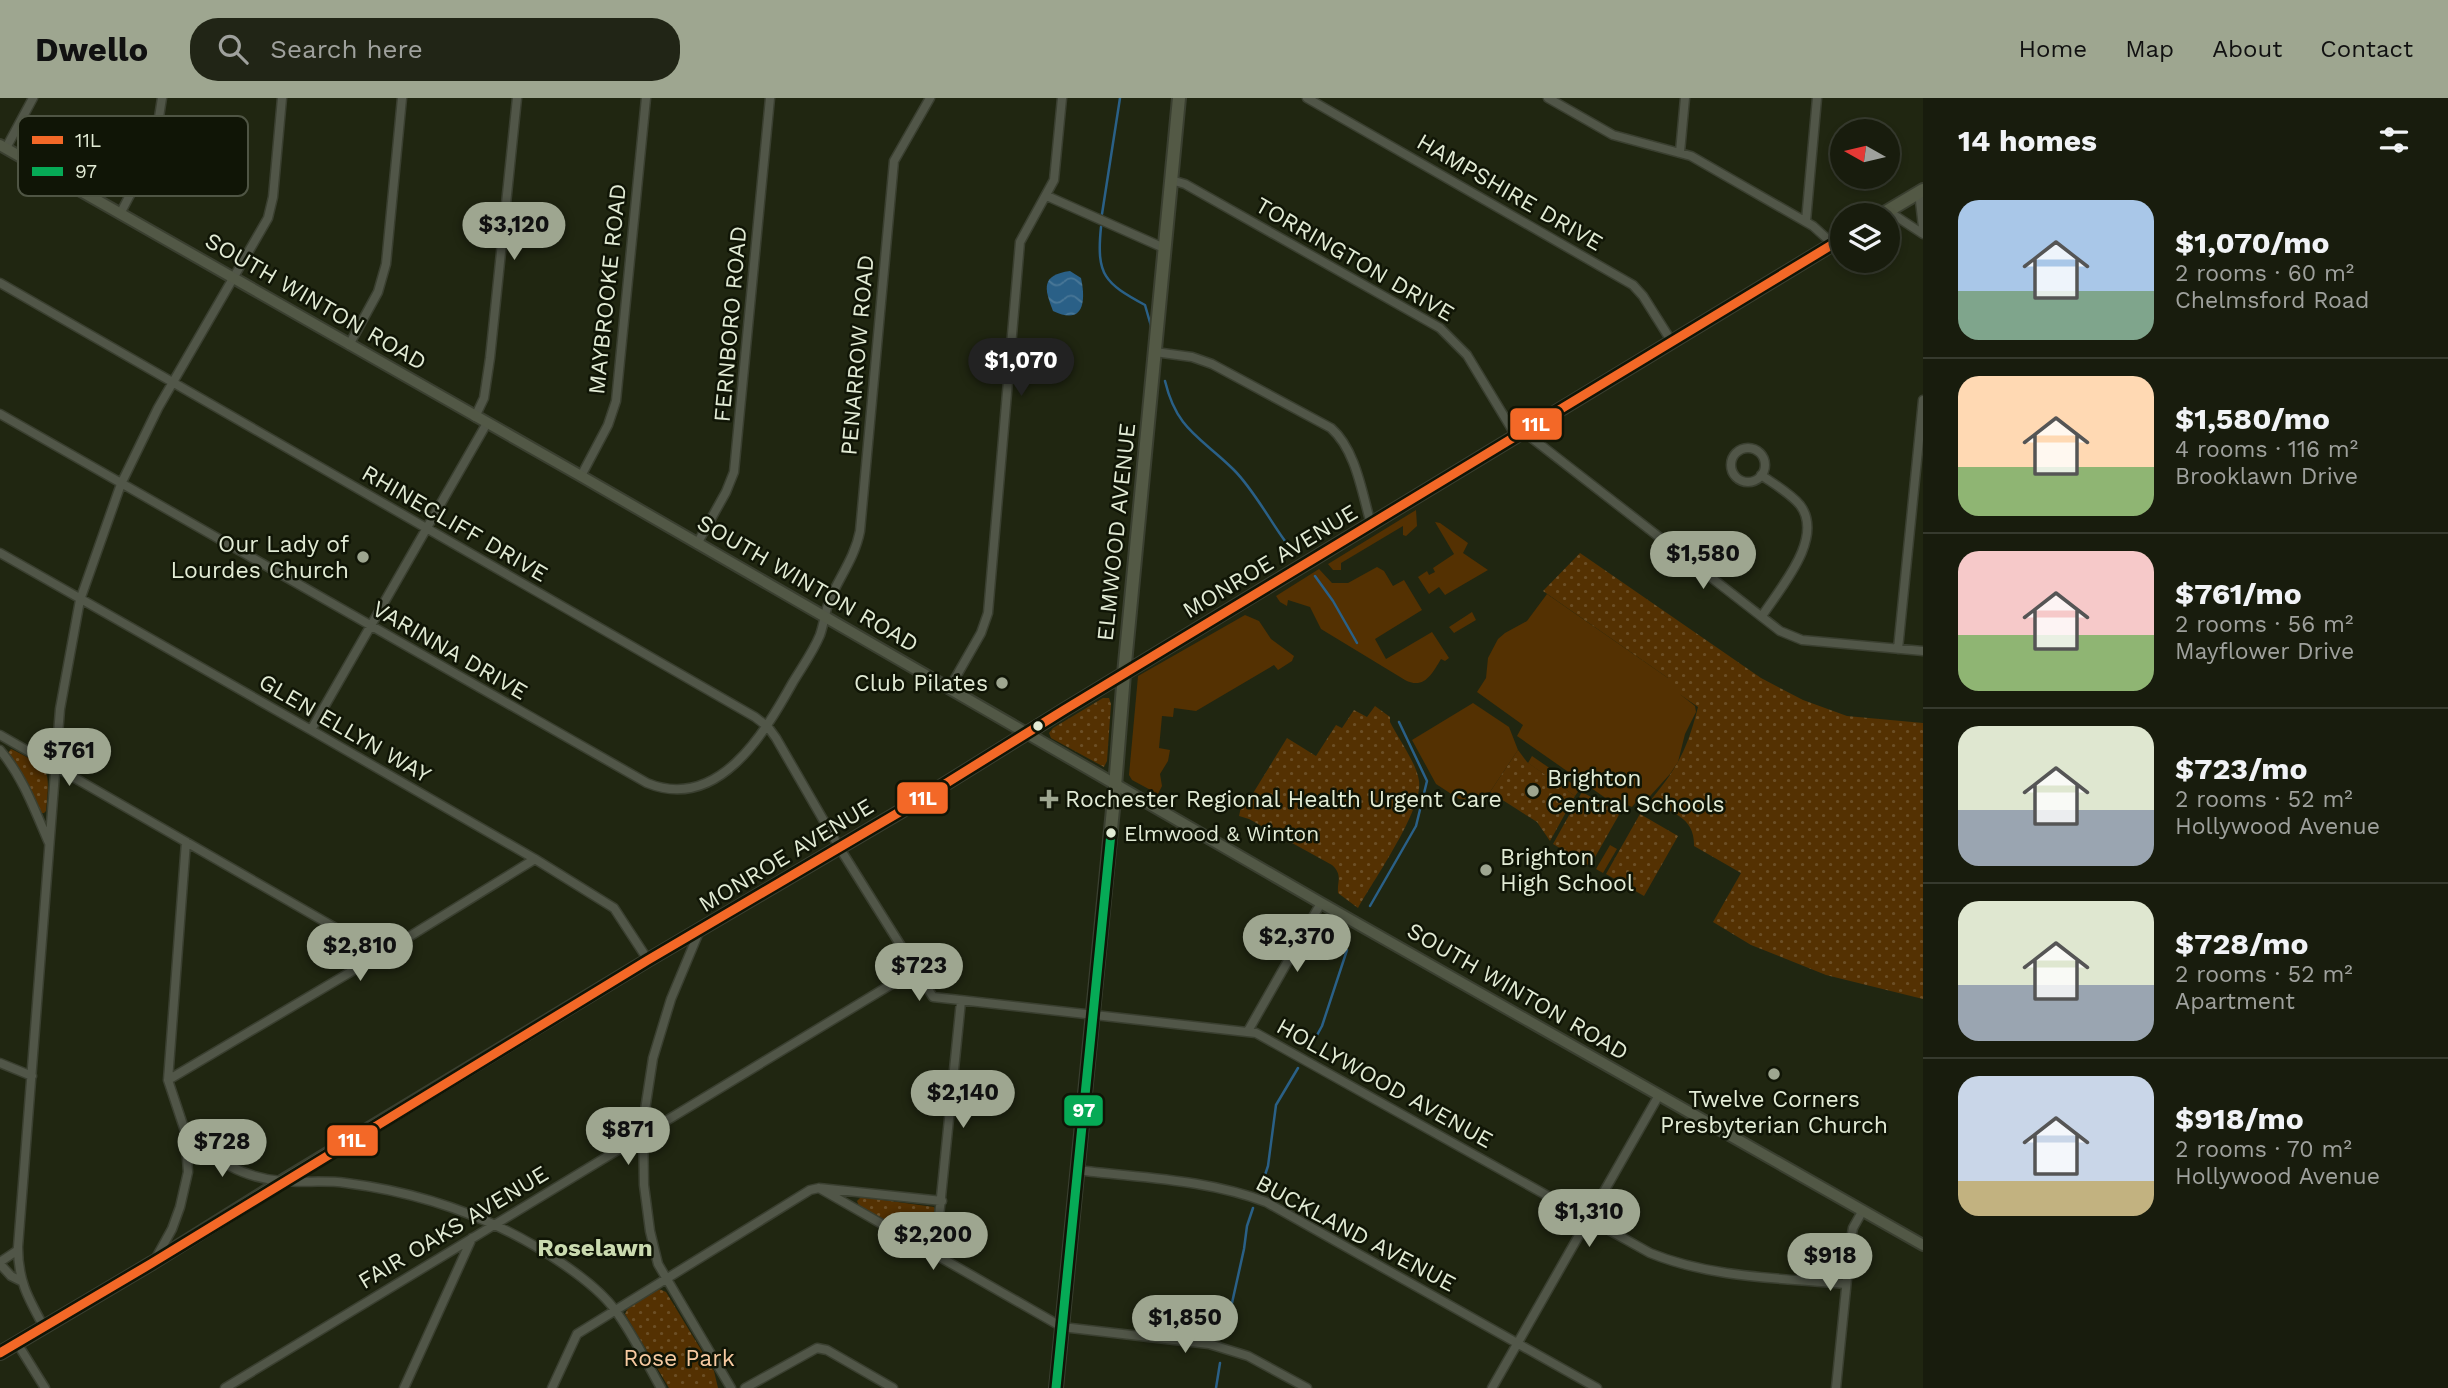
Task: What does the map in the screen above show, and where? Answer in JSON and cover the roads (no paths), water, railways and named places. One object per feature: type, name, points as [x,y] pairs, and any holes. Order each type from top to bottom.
[{"type":"main road","name":"ELMWOOD AVENUE","points":[[1056,1388],[1179,98]]},
{"type":"main road","points":[[1900,203],[1921,191]]},
{"type":"main road","name":"SOUTH WINTON ROAD","points":[[89,196],[1923,1245]]},
{"type":"main road","name":"MONROE AVENUE","points":[[0,1353],[1830,246]]},
{"type":"street","points":[[22,116],[33,98]]},
{"type":"street","points":[[159,116],[162,98]]},
{"type":"street","points":[[44,1327],[21,1281],[18,1250],[60,709],[80,600],[121,484],[144,435],[271,211],[282,98]]},
{"type":"street","points":[[349,345],[378,292],[386,264],[402,98]]},
{"type":"street","points":[[475,417],[484,398],[490,358],[517,98]]},
{"type":"street","name":"MAYBROOKE ROAD","points":[[580,476],[608,425],[616,401],[646,98]]},
{"type":"street","name":"FERNBORO ROAD","points":[[697,544],[734,472],[770,98]]},
{"type":"street","name":"PENARROW ROAD","points":[[825,617],[830,597],[854,553],[860,531],[894,161],[930,98]]},
{"type":"street","points":[[950,690],[981,633],[988,613],[1020,242],[1054,180],[1062,98]]},
{"type":"street","name":"HAMPSHIRE DRIVE","points":[[1307,98],[1633,285],[1672,342]]},
{"type":"street","points":[[1548,98],[1613,135],[1691,156],[1830,236]]},
{"type":"street","points":[[1680,152],[1685,98]]},
{"type":"street","points":[[1806,221],[1817,98]]},
{"type":"street","points":[[3,147],[18,122]]},
{"type":"street","name":"TORRINGTON DRIVE","points":[[1171,180],[1185,184],[1440,328],[1467,355],[1520,434]]},
{"type":"street","points":[[1921,191],[1923,227]]},
{"type":"street","points":[[120,214],[129,196]]},
{"type":"street","points":[[1047,196],[1164,248]]},
{"type":"street","points":[[1900,222],[1923,234]]},
{"type":"street","name":"RHINECLIFF DRIVE","points":[[0,283],[744,710],[768,727],[839,847]]},
{"type":"street","points":[[1155,352],[1192,357],[1212,364],[1331,428],[1348,450],[1371,524]]},
{"type":"street","points":[[1898,649],[1923,400]]},
{"type":"street","name":"VARINNA DRIVE","points":[[0,414],[370,627],[659,788],[685,790],[707,784],[728,770],[768,727],[818,640],[825,617]]},
{"type":"street","points":[[311,730],[487,423]]},
{"type":"street","points":[[1520,434],[1780,631],[1802,640],[1923,651]]},
{"type":"street","points":[[1748,448],[1758,452],[1765,466],[1761,475],[1752,481],[1740,480],[1731,466],[1734,455],[1748,448]]},
{"type":"street","points":[[1761,475],[1797,501],[1805,513],[1808,530],[1805,548],[1762,617]]},
{"type":"street","name":"GLEN ELLYN WAY","points":[[0,553],[535,859],[616,909],[648,960]]},
{"type":"street","points":[[0,735],[381,954]]},
{"type":"street","points":[[0,750],[9,760],[28,794],[50,846]]},
{"type":"street","points":[[152,1263],[172,1228],[185,1189],[188,1155],[186,1131],[168,1080],[186,842]]},
{"type":"street","name":"HOLLYWOOD AVENUE","points":[[839,847],[933,997],[1248,1031],[1264,1036],[1650,1253],[1689,1266],[1728,1273],[1845,1284]]},
{"type":"street","points":[[168,1080],[535,859]]},
{"type":"street","points":[[1248,1031],[1321,903]]},
{"type":"street","points":[[699,932],[671,999],[659,1037],[649,1080],[642,1135],[642,1160],[646,1209],[654,1249],[666,1279],[731,1388]]},
{"type":"street","name":"FAIR OAKS AVENUE","points":[[226,1388],[915,970]]},
{"type":"street","points":[[935,1256],[961,1001]]},
{"type":"street","points":[[0,1063],[32,1076]]},
{"type":"street","points":[[1492,1388],[1658,1095]]},
{"type":"street","points":[[186,1131],[213,1157],[236,1170],[264,1179],[343,1182],[382,1189],[431,1200],[496,1224],[541,1249],[577,1274],[615,1309],[661,1388]]},
{"type":"street","name":"BUCKLAND AVENUE","points":[[1077,1170],[1203,1185],[1243,1193],[1266,1202],[1597,1388]]},
{"type":"street","points":[[552,1388],[574,1338],[615,1309],[810,1190],[819,1188],[942,1201]]},
{"type":"street","points":[[819,1188],[1062,1327],[1209,1344],[1248,1356],[1307,1388]]},
{"type":"street","points":[[1836,1388],[1851,1239],[1853,1228],[1863,1210]]},
{"type":"street","points":[[404,1388],[472,1238]]},
{"type":"street","points":[[18,1250],[0,1263],[10,1276],[21,1281]]},
{"type":"street","points":[[17,1343],[44,1388]]},
{"type":"street","points":[[745,1388],[817,1348],[827,1350],[893,1388]]},
{"type":"water","points":[[1070,271],[1081,278],[1083,303],[1077,313],[1063,315],[1053,311],[1047,284],[1054,276]]},
{"type":"waterway","points":[[1102,214],[1120,98]]},
{"type":"waterway","points":[[1101,227],[1100,257],[1106,276],[1112,284],[1145,305],[1151,326]]},
{"type":"waterway","points":[[1165,381],[1170,398],[1183,422],[1241,478],[1295,551]]},
{"type":"waterway","points":[[1315,576],[1357,643]]},
{"type":"waterway","points":[[1370,906],[1416,826],[1427,781],[1399,722]]},
{"type":"waterway","points":[[1310,1048],[1322,1026],[1347,950]]},
{"type":"waterway","points":[[1260,1190],[1268,1166],[1276,1105],[1298,1068]]},
{"type":"waterway","points":[[1226,1330],[1253,1208]]},
{"type":"waterway","points":[[1216,1388],[1220,1363]]},
{"type":"place","name":"Our Lady of Lourdes Church","points":[[363,557]]},
{"type":"place","name":"Club Pilates","points":[[1002,683]]},
{"type":"place","name":"Brighton Central Schools","points":[[1533,791]]},
{"type":"place","name":"Rochester Regional Health Urgent Care","points":[[1049,799]]},
{"type":"place","name":"Elmwood & Winton","points":[[1111,833]]},
{"type":"place","name":"Brighton High School","points":[[1486,870]]},
{"type":"place","name":"Twelve Corners Presbyterian Church","points":[[1774,1074]]},
{"type":"district","name":"Roselawn","points":[[595,1248]]},
{"type":"park label","name":"Rose Park","points":[[679,1358]]}]
